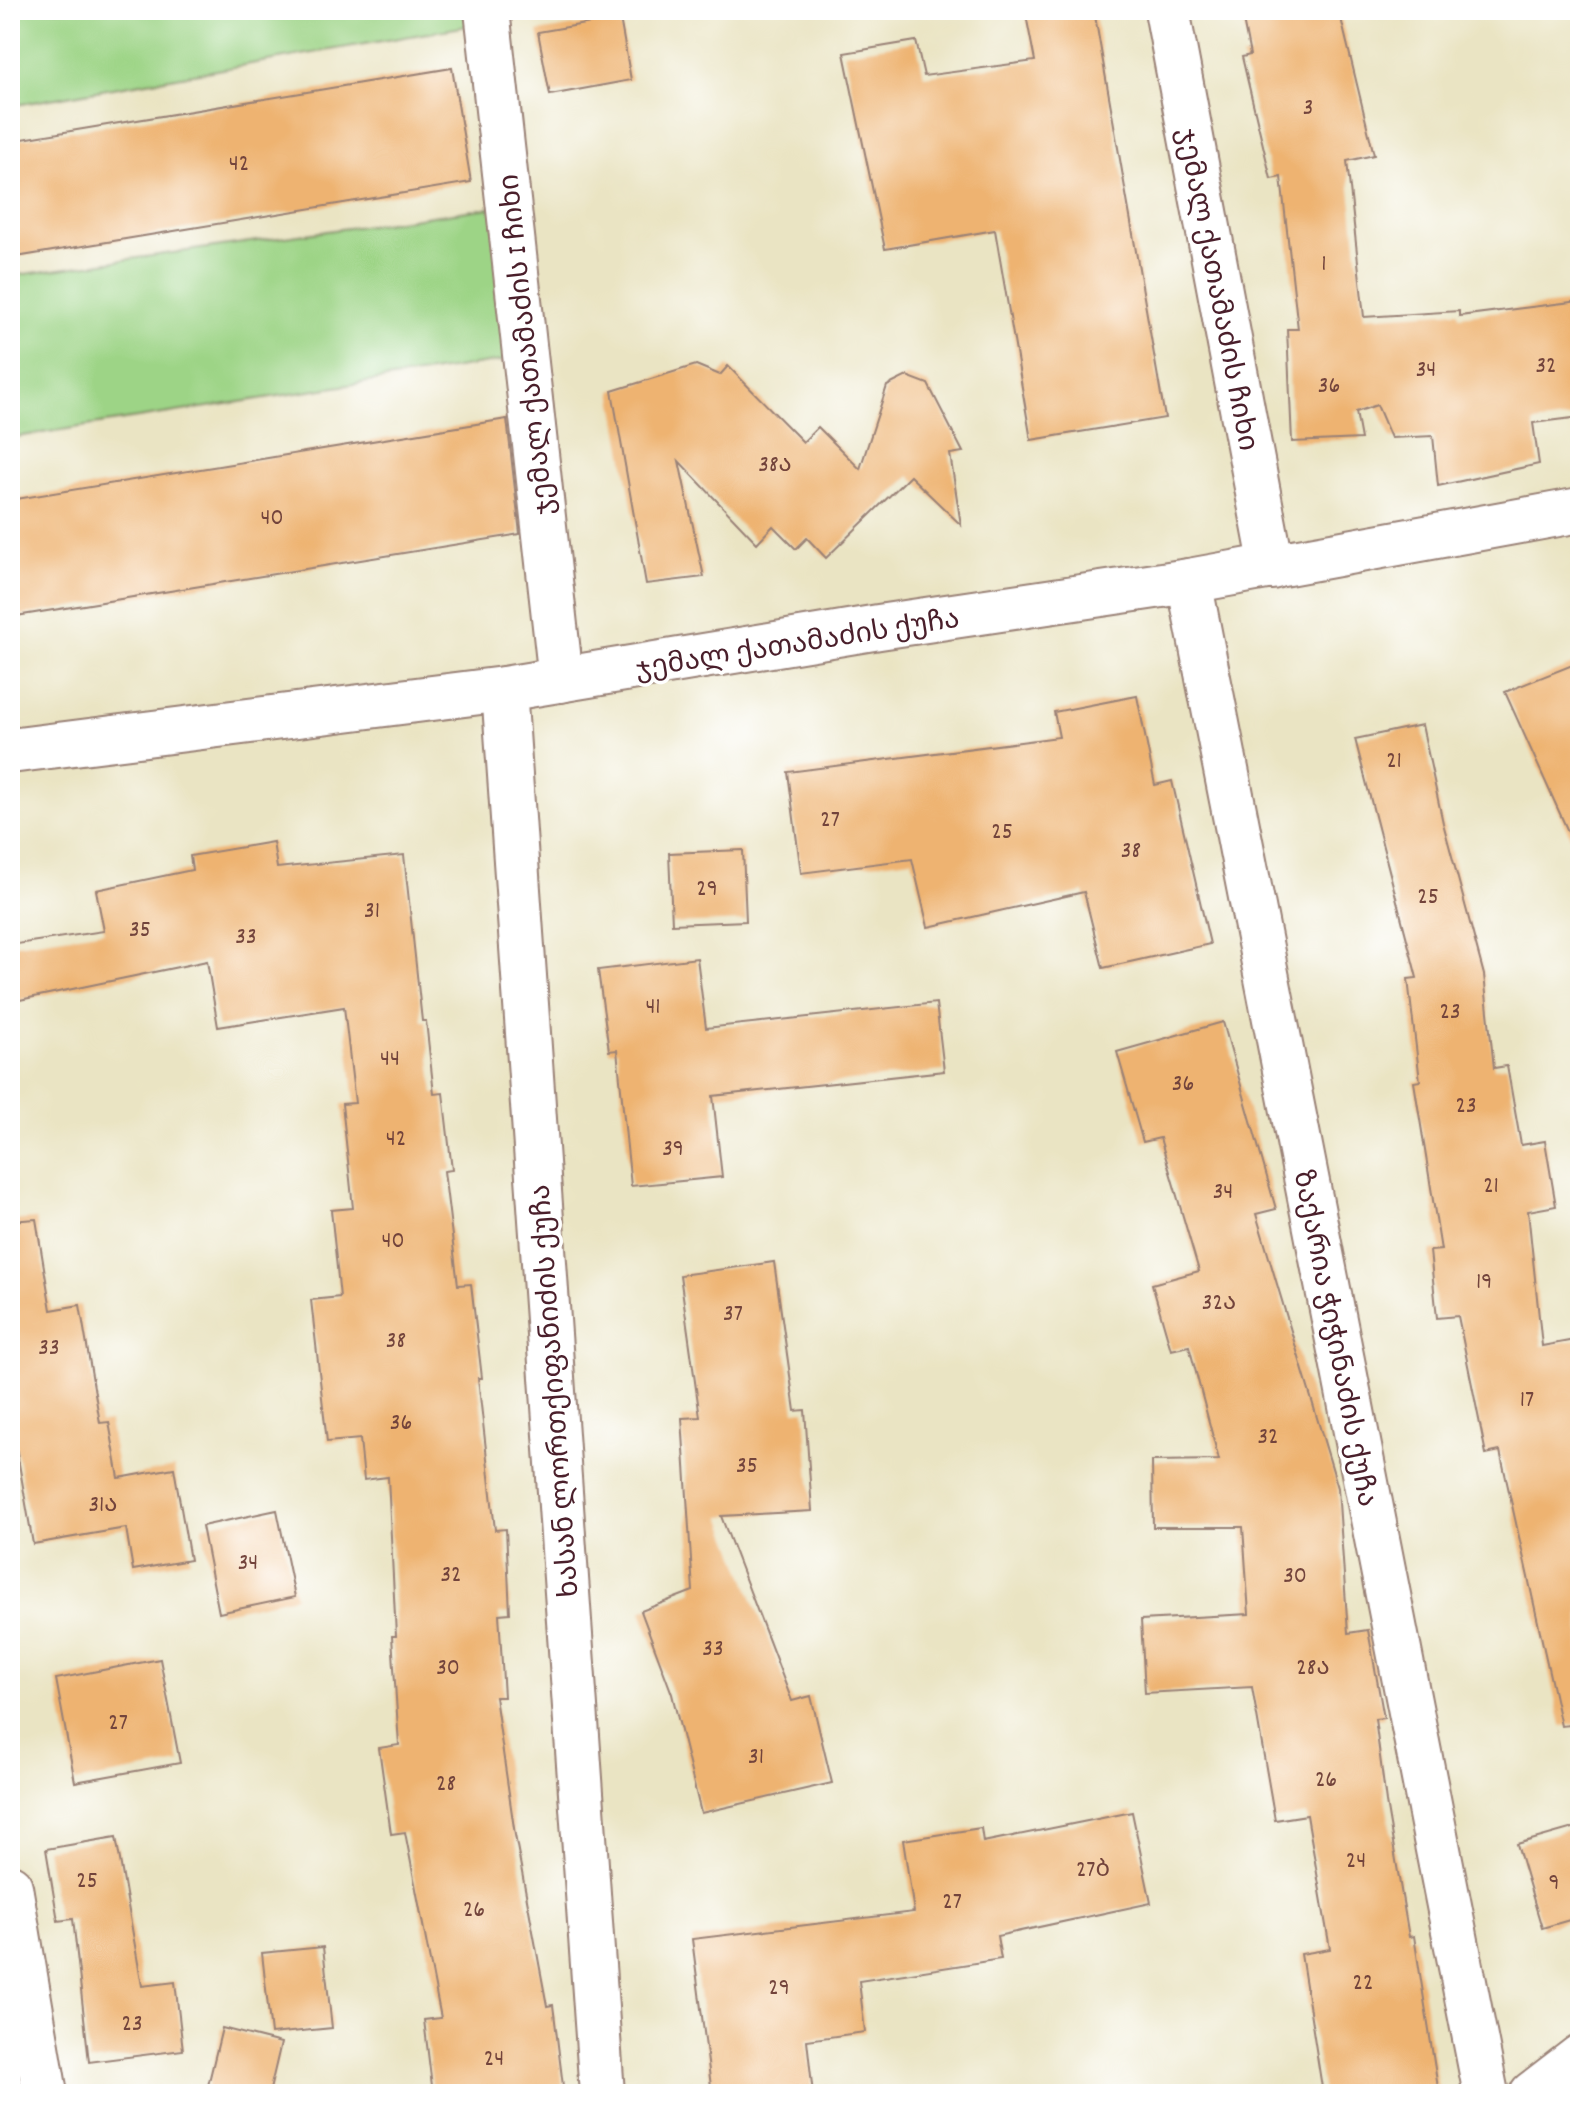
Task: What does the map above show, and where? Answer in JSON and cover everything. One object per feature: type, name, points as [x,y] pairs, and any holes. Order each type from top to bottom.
[{"type":"street","name":"ჯემალ ქათამაძის I ჩიხი","points":[[487,10],[561,680]]},
{"type":"street","name":"ჯემალ ქათამაძის ჩიხი","points":[[1167,10],[1272,567]]},
{"type":"street","name":"ჯემალ ქათამაძის ქუჩა","points":[[10,751],[504,689],[879,627],[1189,581],[1580,510]]},
{"type":"street","name":"ზაქარია ჭიჭინაძის ქუჩა","points":[[1189,581],[1486,2094]]},
{"type":"street","name":"ხასან ლორთქიფანიძის ქუჩა","points":[[504,689],[602,2094]]},
{"type":"street","points":[[10,1887],[45,2094]]},
{"type":"street","points":[[1532,2094],[1580,2057]]},
{"type":"green space","points":[[10,10],[484,10],[485,23],[10,106]]},
{"type":"green space","points":[[510,205],[527,357],[10,438],[10,276]]},
{"type":"building","points":[[1025,10],[1094,10],[1165,418],[1031,440],[995,230],[885,249],[844,53],[916,41],[924,76],[1035,61]]},
{"type":"building","points":[[1241,10],[1339,10],[1374,155],[1347,161],[1364,317],[1459,311],[1459,316],[1580,301],[1580,417],[1533,423],[1539,464],[1438,486],[1433,436],[1391,438],[1377,405],[1356,412],[1361,439],[1292,442],[1287,329],[1298,329],[1281,177],[1271,179],[1242,57],[1250,55]]},
{"type":"building","points":[[620,18],[631,80],[550,95],[538,32]]},
{"type":"building","points":[[452,68],[471,182],[10,258],[10,141]]},
{"type":"building","points":[[696,365],[720,375],[728,366],[803,442],[818,427],[860,469],[887,386],[907,376],[928,384],[963,452],[950,454],[961,525],[910,476],[826,558],[807,538],[796,549],[773,526],[757,543],[679,461],[704,577],[646,584],[612,391]]},
{"type":"building","points":[[507,419],[520,534],[10,617],[10,500]]},
{"type":"building","points":[[1580,662],[1580,858],[1505,692]]},
{"type":"building","points":[[1137,696],[1155,785],[1172,781],[1210,944],[1103,968],[1084,892],[928,927],[912,859],[801,873],[788,772],[1059,737],[1054,712]]},
{"type":"building","points":[[1422,725],[1443,823],[1484,975],[1494,1068],[1507,1066],[1521,1145],[1545,1141],[1556,1206],[1528,1211],[1542,1346],[1580,1339],[1580,1724],[1561,1726],[1500,1451],[1486,1454],[1458,1316],[1437,1318],[1430,1251],[1441,1250],[1414,1082],[1420,1081],[1408,979],[1417,978],[1355,739]]},
{"type":"building","points":[[273,842],[277,868],[404,855],[422,1021],[426,1021],[434,1094],[443,1093],[452,1170],[444,1171],[458,1285],[471,1284],[495,1530],[506,1529],[510,1613],[499,1614],[504,1697],[495,1697],[515,1835],[547,2006],[553,2005],[564,2094],[433,2094],[424,2020],[441,2018],[405,1832],[391,1834],[379,1748],[399,1745],[392,1636],[396,1636],[388,1477],[364,1480],[360,1439],[327,1442],[311,1300],[340,1297],[331,1210],[353,1208],[342,1104],[355,1103],[344,1007],[218,1027],[207,961],[10,1002],[10,945],[104,931],[96,890],[192,870],[190,856]]},
{"type":"building","points":[[743,850],[746,921],[672,924],[669,853]]},
{"type":"building","points":[[697,958],[706,1028],[936,1003],[944,1071],[713,1096],[722,1177],[631,1186],[617,1050],[609,1051],[598,970]]},
{"type":"building","points":[[1223,1022],[1276,1209],[1256,1214],[1338,1488],[1348,1633],[1368,1630],[1384,1718],[1375,1719],[1386,1802],[1409,1937],[1414,1936],[1439,2094],[1323,2094],[1301,1954],[1330,1949],[1307,1815],[1275,1820],[1252,1687],[1145,1693],[1141,1620],[1249,1614],[1243,1527],[1153,1527],[1152,1461],[1219,1460],[1189,1346],[1171,1350],[1152,1284],[1199,1271],[1160,1138],[1143,1142],[1117,1052]]},
{"type":"building","points":[[36,1219],[51,1310],[80,1305],[100,1423],[109,1422],[119,1478],[174,1468],[190,1560],[133,1570],[126,1528],[33,1544],[10,1412],[10,1221]]},
{"type":"building","points":[[774,1262],[795,1411],[805,1410],[812,1511],[721,1516],[792,1701],[811,1696],[832,1783],[701,1813],[672,1694],[641,1611],[693,1591],[682,1418],[700,1417],[680,1275]]},
{"type":"building","points":[[277,1510],[295,1597],[219,1613],[202,1526]]},
{"type":"building","points":[[160,1659],[180,1763],[75,1782],[56,1679]]},
{"type":"building","points":[[1132,1812],[1151,1903],[997,1936],[1001,1959],[859,1981],[865,2032],[807,2040],[813,2094],[712,2094],[692,1939],[914,1912],[903,1840],[981,1828],[983,1842]]},
{"type":"building","points":[[1580,1826],[1580,1917],[1542,1928],[1517,1844]]},
{"type":"building","points":[[116,1837],[142,1986],[175,1982],[183,2050],[89,2062],[73,1919],[58,1921],[46,1849]]},
{"type":"building","points":[[323,1947],[332,2028],[271,2034],[262,1953]]},
{"type":"building","points":[[222,2028],[281,2043],[269,2094],[206,2094]]}]
